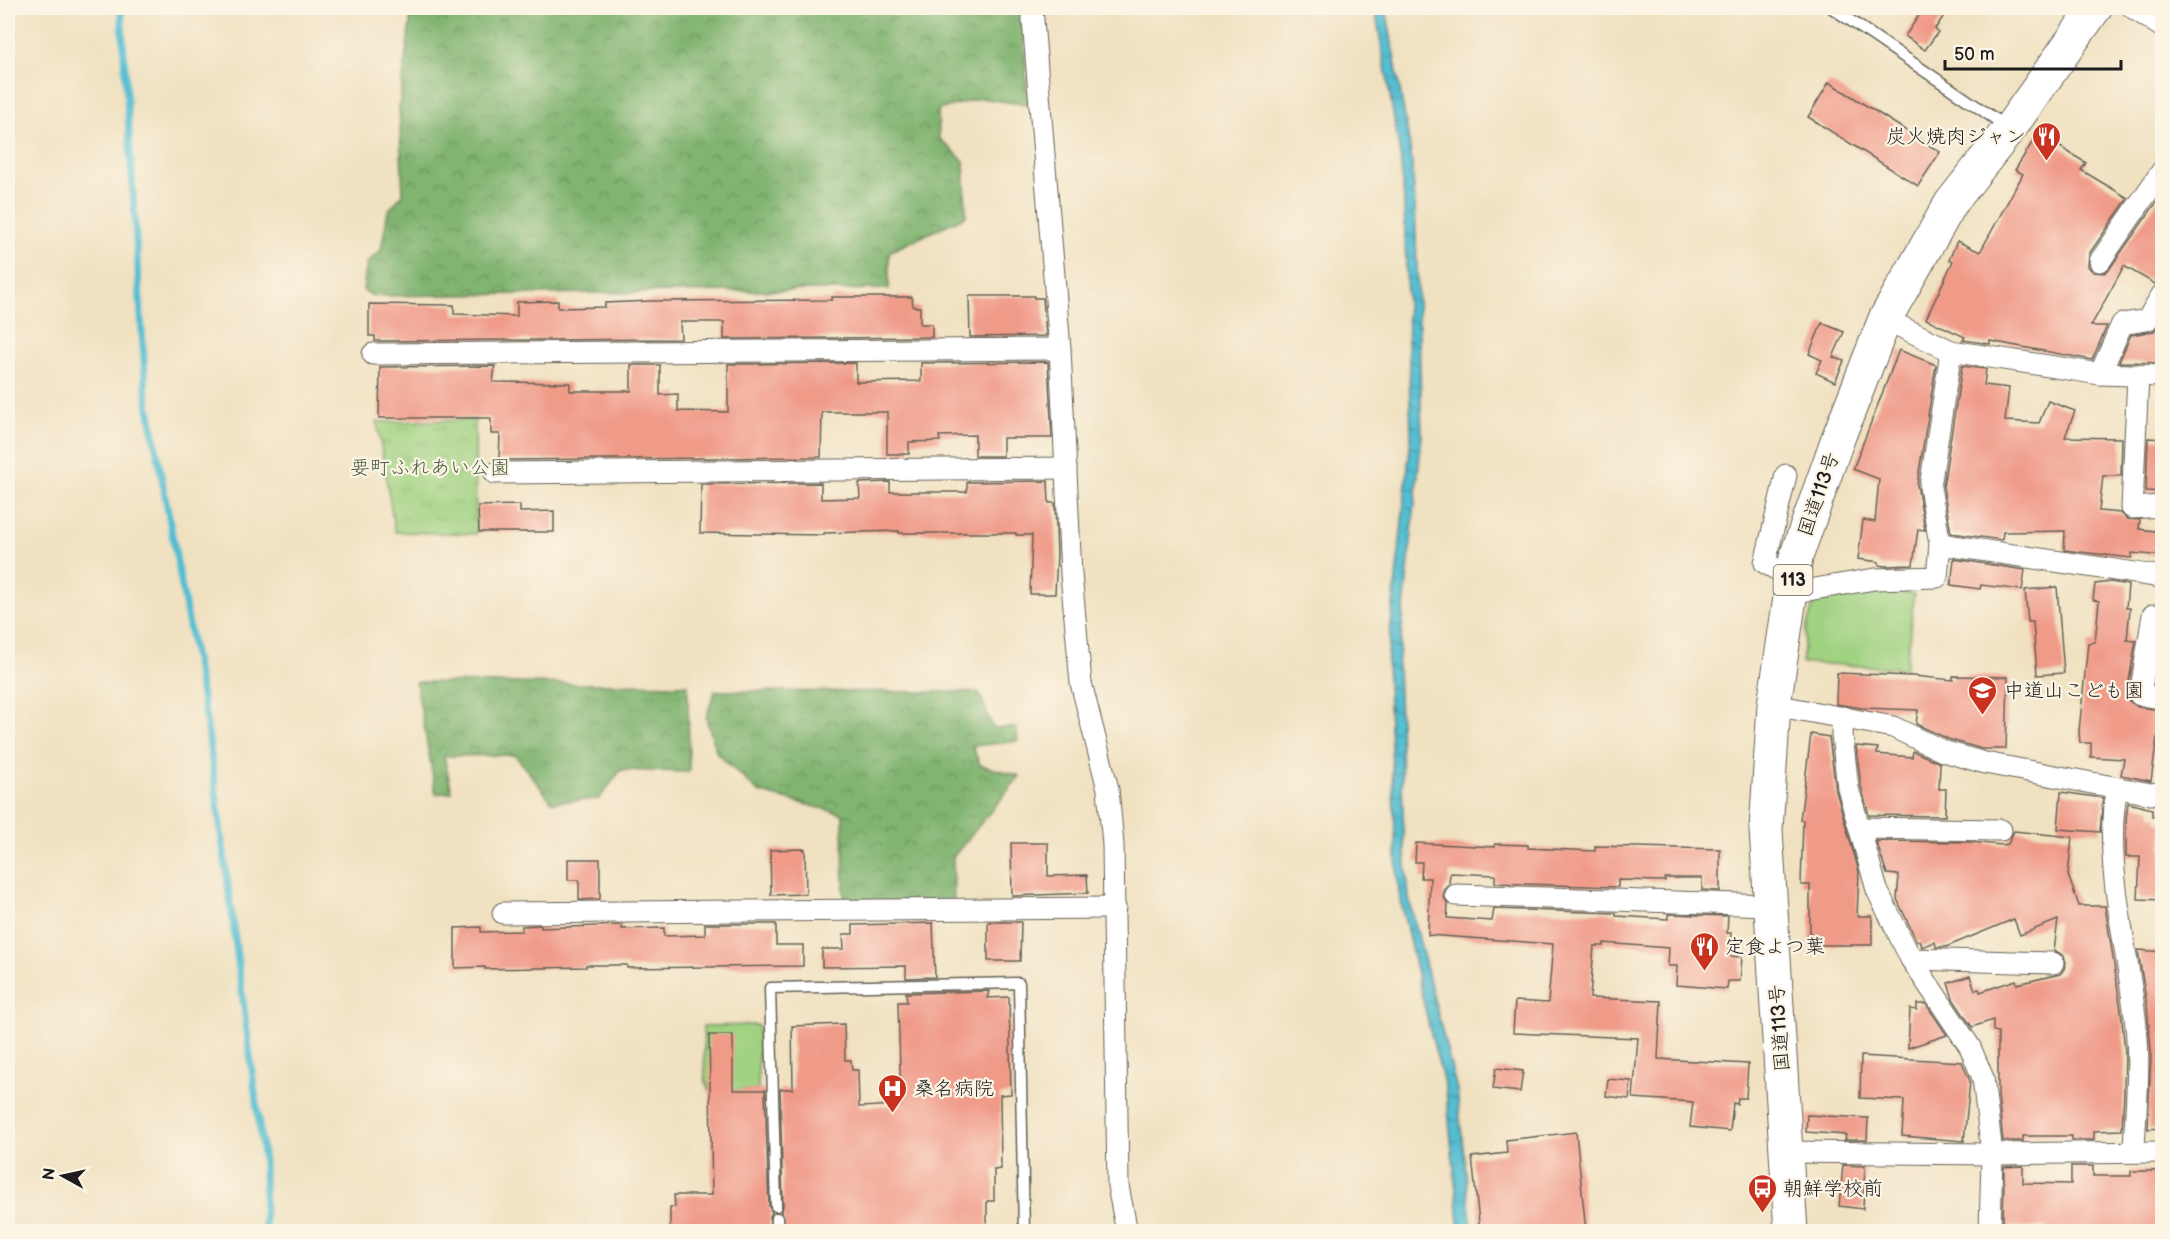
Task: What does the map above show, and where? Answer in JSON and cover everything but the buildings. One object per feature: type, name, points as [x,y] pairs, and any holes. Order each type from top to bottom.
[{"type":"highway","name":"国道113号","points":[[1791,1232],[1766,830],[1774,705],[1796,557],[1833,452],[1885,318],[1951,203],[2010,128],[2095,8]]},
{"type":"street","points":[[1032,8],[1033,45],[1060,349],[1071,574],[1081,683],[1108,789],[1113,845],[1118,1186],[1127,1232]]},
{"type":"street","points":[[2133,8],[2163,27]]},
{"type":"street","points":[[2100,261],[2161,175]]},
{"type":"street","points":[[2100,374],[2122,324],[2147,320],[2163,295]]},
{"type":"street","points":[[1885,318],[1951,351],[2100,374],[2163,376]]},
{"type":"street","points":[[373,354],[1060,349]]},
{"type":"street","points":[[1786,475],[1765,563],[1792,585],[1937,577],[1940,544],[1930,487],[1951,351]]},
{"type":"street","points":[[2138,375],[2132,508],[2163,506]]},
{"type":"street","points":[[495,473],[1066,468]]},
{"type":"street","points":[[1940,544],[2163,577]]},
{"type":"street","points":[[2163,616],[2153,615],[2140,695],[2163,698]]},
{"type":"street","points":[[1774,705],[1893,727],[1943,752],[1985,763],[2151,794],[2163,792]]},
{"type":"street","points":[[1843,717],[1842,735],[1848,788],[1877,890],[1911,959],[1970,1047],[1983,1078],[1992,1154],[1990,1232]]},
{"type":"street","points":[[2117,788],[2114,801],[2113,857],[2137,1039],[2134,1152]]},
{"type":"street","points":[[1860,828],[2001,830]]},
{"type":"street","points":[[1456,895],[1771,904]]},
{"type":"street","points":[[503,913],[1115,908]]},
{"type":"street","points":[[1911,959],[2053,963]]},
{"type":"street","points":[[1786,1152],[1992,1154],[2163,1152]]},
{"type":"lane","points":[[1832,8],[2010,128]]},
{"type":"lane","points":[[777,1232],[770,988],[1019,983],[1024,1232]]},
{"type":"green space","points":[[412,8],[1022,8],[1028,105],[980,98],[938,110],[939,138],[964,161],[966,216],[889,252],[889,289],[373,296],[363,290],[367,263],[381,250],[388,211],[403,194],[399,108]]},
{"type":"green space","name":"要町ふれあい公園","points":[[475,420],[476,534],[395,532],[377,422]]},
{"type":"green space","points":[[1884,590],[1914,594],[1906,668],[1802,663],[1806,630],[1815,598]]},
{"type":"green space","points":[[416,682],[688,685],[689,772],[621,770],[599,799],[552,802],[515,755],[444,756],[452,792],[436,794]]},
{"type":"green space","points":[[715,691],[979,692],[993,728],[1016,728],[1018,741],[972,746],[980,765],[1020,776],[953,857],[954,900],[844,903],[843,814],[758,792],[717,753],[706,718]]},
{"type":"green space","points":[[758,1025],[758,1090],[710,1091],[705,1080],[703,1026]]},
{"type":"water","points":[[1375,8],[1386,8],[1411,153],[1415,202],[1422,436],[1398,666],[1404,839],[1409,899],[1457,1090],[1472,1231],[1460,1231],[1446,1091],[1400,899],[1397,875],[1387,663],[1411,436],[1404,202],[1400,154]]},
{"type":"waterway","points":[[121,8],[146,392],[207,724],[264,1162],[265,1232]]},
{"type":"place","name":"炭火焼肉ジャン","points":[[2047,162]]},
{"type":"place","name":"中道山こども園","points":[[1983,716]]},
{"type":"place","name":"定食よつ葉","points":[[1704,972]]},
{"type":"place","name":"桑名病院","points":[[893,1114]]},
{"type":"place","name":"朝鮮学校前","points":[[1762,1214]]}]
